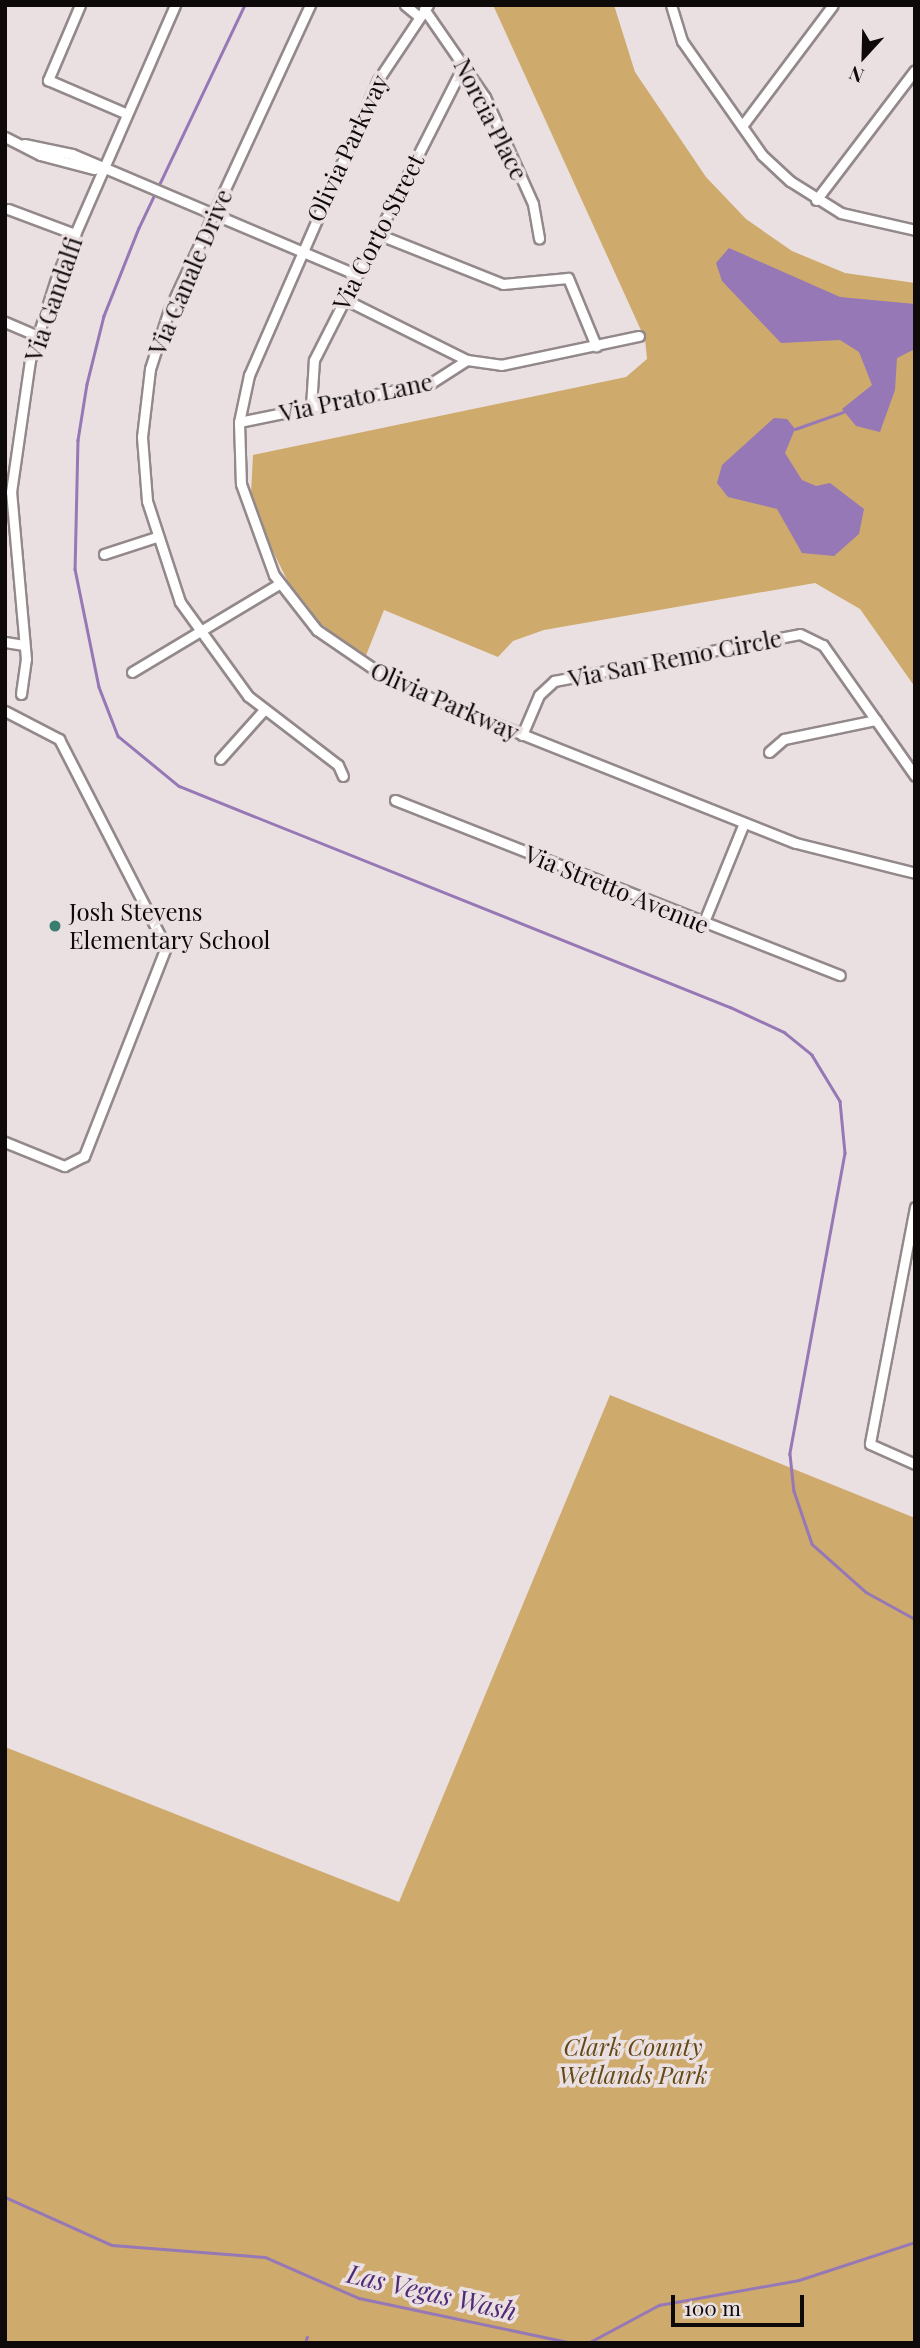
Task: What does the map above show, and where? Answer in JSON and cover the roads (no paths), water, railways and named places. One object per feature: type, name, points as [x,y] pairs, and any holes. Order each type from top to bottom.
[{"type":"street","points":[[80,5],[48,80],[125,113]]},
{"type":"street","name":"Via Gandalfi","points":[[20,694],[24,645],[8,533],[17,432],[36,335],[125,113],[175,5]]},
{"type":"street","name":"Via Canale Drive","points":[[310,5],[169,310],[150,369],[142,437],[156,537],[198,633],[263,711],[338,765],[344,776]]},
{"type":"street","name":"Norcia Place","points":[[405,5],[424,10],[465,63],[533,204],[539,237]]},
{"type":"street","points":[[671,5],[682,41],[762,155],[816,200],[911,229]]},
{"type":"street","points":[[741,126],[833,5]]},
{"type":"street","name":"Olivia Parkway","points":[[424,10],[378,80],[300,249],[252,362],[239,422],[245,506],[279,584],[317,630],[373,672],[522,736],[744,822],[833,855],[915,873]]},
{"type":"street","name":"Via Corto Street","points":[[311,406],[314,360],[355,274],[380,235],[465,63]]},
{"type":"street","points":[[816,200],[915,70]]},
{"type":"street","points":[[5,137],[68,165],[102,171],[215,210],[355,274]]},
{"type":"street","points":[[8,209],[75,234]]},
{"type":"street","points":[[380,235],[503,284],[568,278],[596,345]]},
{"type":"street","points":[[344,299],[467,360],[501,365],[639,336]]},
{"type":"street","points":[[5,323],[36,335]]},
{"type":"street","name":"Via Prato Lane","points":[[239,422],[430,383],[467,360]]},
{"type":"street","points":[[5,428],[17,432]]},
{"type":"street","points":[[104,554],[156,537]]},
{"type":"street","points":[[132,672],[279,584]]},
{"type":"street","name":"Via San Remo Circle","points":[[522,736],[539,695],[554,681],[800,634],[823,645],[915,776]]},
{"type":"street","points":[[5,642],[24,645]]},
{"type":"street","points":[[220,759],[263,711]]},
{"type":"street","points":[[5,712],[59,739],[166,947],[84,1156],[64,1166],[5,1142]]},
{"type":"street","points":[[769,752],[783,739],[876,720]]},
{"type":"street","name":"Via Stretto Avenue","points":[[395,800],[703,924],[840,975]]},
{"type":"street","points":[[703,924],[744,822]]},
{"type":"street","points":[[915,1207],[870,1444],[915,1464]]},
{"type":"waterway","points":[[245,5],[139,228],[104,316],[87,384],[78,440],[75,569],[99,687],[118,736],[179,786],[730,1007],[784,1032],[812,1055],[840,1101],[845,1153],[790,1454],[794,1491],[812,1544],[866,1592],[915,1619]]},
{"type":"waterway","points":[[795,429],[843,412]]},
{"type":"waterway","name":"Las Vegas Wash","points":[[5,2197],[112,2245],[265,2257],[359,2298],[572,2343]]},
{"type":"waterway","name":"Las Vegas Wash","points":[[588,2343],[659,2305],[799,2280],[915,2242]]},
{"type":"waterway","points":[[305,2343],[307,2337]]},
{"type":"place","name":"Josh Stevens Elementary School","points":[[55,926]]},
{"type":"park label","name":"Clark County Wetlands Park","points":[[633,2061]]}]
